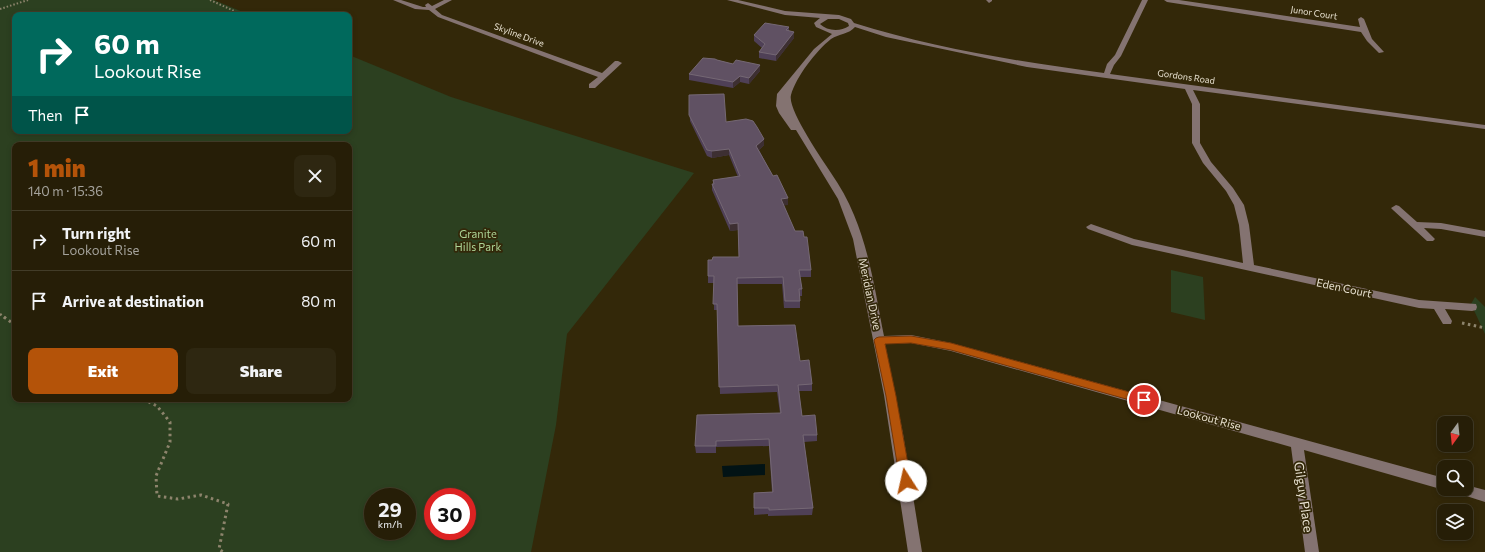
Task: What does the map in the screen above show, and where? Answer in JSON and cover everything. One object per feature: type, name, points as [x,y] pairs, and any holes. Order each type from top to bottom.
[{"type":"street","name":"Skyline Drive","points":[[398,0],[412,8],[429,7],[440,16],[603,76]]},
{"type":"street","points":[[429,7],[443,0]]},
{"type":"street","points":[[429,7],[449,0]]},
{"type":"street","points":[[730,0],[785,13],[829,31],[839,32],[847,30],[850,29],[852,24]]},
{"type":"street","points":[[1106,76],[1110,64],[1118,56],[1145,0]]},
{"type":"street","name":"Junor Court","points":[[1167,0],[1364,30]]},
{"type":"street","points":[[785,13],[826,17]]},
{"type":"street","points":[[819,26],[819,20],[826,17]]},
{"type":"street","name":"Gordons Road","points":[[826,17],[841,17],[849,20],[852,24],[886,35]]},
{"type":"street","points":[[1361,19],[1369,40],[1381,52]]},
{"type":"street","name":"Meridian Drive","points":[[816,50],[820,36],[819,26]]},
{"type":"street","name":"Gordons Road","points":[[847,30],[886,35],[1010,62],[1118,78],[1485,127]]},
{"type":"street","name":"Meridian Drive","points":[[839,32],[829,38],[816,50],[800,71],[787,96],[787,103],[806,142],[840,194],[853,223],[862,254],[891,396],[915,552]]},
{"type":"street","points":[[1118,56],[1118,78]]},
{"type":"street","points":[[592,86],[618,63]]},
{"type":"street","points":[[1188,87],[1196,104],[1196,143],[1207,163],[1230,190],[1239,206],[1244,225],[1249,268]]},
{"type":"street","points":[[1196,104],[1203,89]]},
{"type":"street","points":[[1396,208],[1430,239]]},
{"type":"street","points":[[1415,225],[1441,226],[1485,234]]},
{"type":"street","name":"Eden Court","points":[[1091,226],[1117,238],[1132,242],[1249,268],[1419,304],[1472,307]]},
{"type":"street","points":[[1438,306],[1447,321]]},
{"type":"street","name":"Lookout Rise","points":[[879,340],[911,339],[951,347],[1437,482]]},
{"type":"street","name":"Gilguy Place","points":[[1296,442],[1312,552]]},
{"type":"street","points":[[1473,492],[1485,496]]},
{"type":"path","points":[[0,9],[28,0]]},
{"type":"path","points":[[210,0],[236,12]]},
{"type":"path","points":[[0,314],[12,323]]},
{"type":"path","points":[[1462,323],[1485,328]]},
{"type":"path","points":[[149,402],[157,406],[170,422],[170,442],[156,476],[157,496],[178,499],[201,495],[228,504],[219,549],[223,552]]},
{"type":"green space","name":"Granite Hills Park","points":[[0,0],[214,0],[243,12],[12,12],[12,134],[352,134],[352,56],[451,97],[694,173],[567,334],[556,425],[531,552],[0,552]]},
{"type":"green space","points":[[1171,270],[1203,277],[1205,320],[1171,312]]},
{"type":"green space","points":[[1475,297],[1485,307],[1485,334],[1471,304]]},
{"type":"shaded area","points":[[765,464],[765,475],[723,477],[722,466]]},
{"type":"building","points":[[765,23],[789,27],[786,30],[794,32],[776,55],[759,52],[765,44],[754,35]]},
{"type":"building","points":[[703,58],[715,59],[733,64],[736,60],[760,65],[749,78],[740,76],[733,82],[689,74]]},
{"type":"building","points":[[724,94],[726,122],[746,119],[753,121],[764,139],[756,146],[773,176],[777,175],[788,198],[781,199],[795,231],[803,231],[804,237],[807,237],[811,270],[799,270],[802,289],[799,289],[800,301],[785,301],[783,277],[737,278],[738,326],[795,325],[800,361],[809,360],[812,384],[798,385],[802,416],[815,415],[817,435],[803,435],[813,508],[769,510],[769,508],[754,508],[754,493],[773,492],[769,439],[716,441],[716,446],[695,446],[697,415],[781,413],[778,385],[719,387],[717,304],[713,304],[714,276],[708,276],[708,260],[712,260],[713,257],[739,257],[738,223],[730,224],[712,184],[714,184],[713,180],[740,176],[729,149],[712,151],[707,150],[689,115],[689,95]]},
{"type":"route","points":[[906,481],[891,396],[879,340],[911,339],[929,342],[1144,400]]}]
